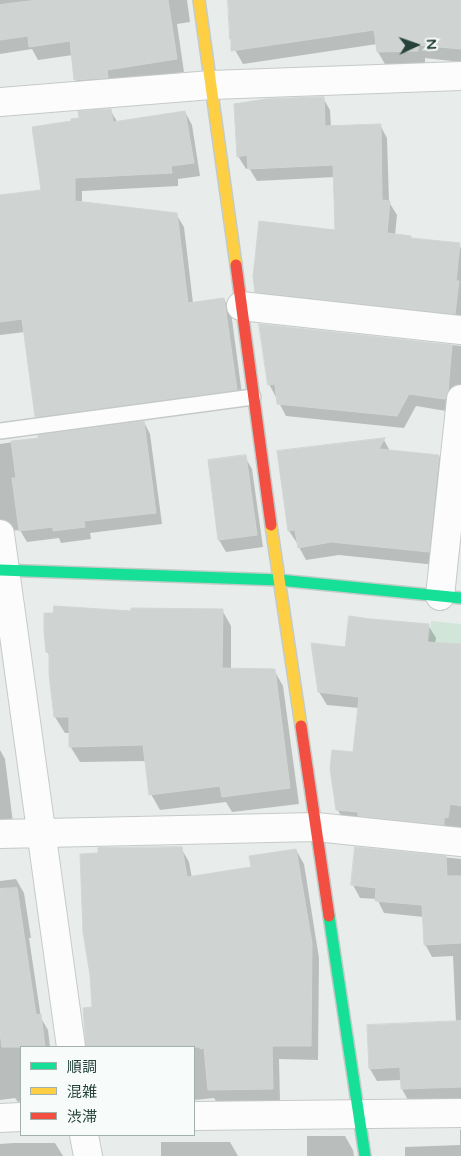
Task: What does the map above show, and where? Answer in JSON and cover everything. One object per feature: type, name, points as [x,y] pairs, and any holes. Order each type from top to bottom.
[{"type":"street","points":[[199,0],[280,580],[365,1156]]},
{"type":"street","points":[[0,102],[212,85],[461,76]]},
{"type":"street","points":[[241,306],[461,330]]},
{"type":"street","points":[[2,570],[280,580],[450,597],[461,399]]},
{"type":"street","points":[[0,534],[2,570],[42,833],[71,1046]]},
{"type":"street","points":[[0,834],[316,826],[461,842]]},
{"type":"street","points":[[195,1116],[461,1113]]},
{"type":"street","points":[[0,1118],[20,1117]]},
{"type":"street","points":[[84,1136],[88,1156]]},
{"type":"lane","points":[[0,430],[254,396]]},
{"type":"green space","points":[[431,621],[461,624],[461,731],[421,727]]},
{"type":"building","points":[[38,0],[168,0],[177,59],[107,70],[108,78],[74,80],[70,41],[29,47],[28,36],[0,40],[0,5]]},
{"type":"building","points":[[228,0],[461,0],[461,49],[418,45],[418,51],[377,52],[374,30],[231,51]]},
{"type":"building","points":[[324,97],[325,126],[381,124],[382,200],[390,201],[387,233],[411,236],[411,238],[460,243],[456,281],[459,281],[455,314],[255,292],[253,277],[259,221],[335,230],[333,165],[248,169],[247,155],[237,157],[234,104],[266,99]]},
{"type":"building","points":[[111,109],[113,122],[185,111],[194,163],[171,166],[172,173],[75,178],[75,201],[177,213],[188,303],[224,298],[237,390],[35,417],[22,319],[0,322],[0,195],[41,190],[32,127],[71,121],[71,119],[79,118],[78,111]]},
{"type":"building","points":[[259,324],[452,345],[448,391],[445,399],[409,394],[397,416],[277,404],[275,384],[268,385]]},
{"type":"building","points":[[144,421],[156,513],[84,521],[85,527],[53,531],[53,527],[19,531],[12,478],[16,478],[11,441],[38,438],[38,435]]},
{"type":"building","points":[[385,438],[379,449],[439,455],[429,552],[331,542],[298,548],[295,530],[288,531],[277,451]]},
{"type":"building","points":[[246,455],[257,535],[218,540],[208,460]]},
{"type":"building","points":[[54,606],[131,611],[131,608],[223,609],[222,668],[275,669],[290,788],[222,797],[220,786],[149,795],[143,745],[69,747],[69,717],[54,717],[49,674],[49,653],[46,652],[44,613],[53,613]]},
{"type":"building","points":[[349,616],[429,624],[427,642],[461,644],[461,806],[450,804],[448,818],[444,817],[444,825],[358,816],[358,812],[336,810],[330,769],[332,750],[353,752],[359,697],[318,692],[311,643],[345,647]]},
{"type":"building","points":[[182,847],[187,877],[251,867],[249,856],[296,849],[312,943],[311,1046],[272,1046],[273,1089],[208,1090],[204,1048],[200,1049],[200,1047],[86,1046],[83,1008],[92,1007],[90,975],[83,932],[80,854],[98,853],[98,848]]},
{"type":"building","points":[[355,847],[446,856],[447,876],[461,876],[461,943],[424,945],[422,905],[375,901],[376,888],[351,885]]},
{"type":"building","points":[[17,888],[36,1015],[41,1014],[45,1046],[2,1047],[0,1032],[0,889]]},
{"type":"building","points":[[461,1021],[461,1087],[401,1089],[400,1067],[369,1069],[367,1025]]},
{"type":"traffic: fast","points":[[0,570],[279,580],[461,598]]},
{"type":"traffic: fast","points":[[329,916],[365,1156]]},
{"type":"traffic: slow","points":[[199,0],[236,265]]},
{"type":"traffic: slow","points":[[271,525],[301,726]]},
{"type":"traffic: jam","points":[[236,265],[271,525]]},
{"type":"traffic: jam","points":[[301,726],[329,916]]}]
